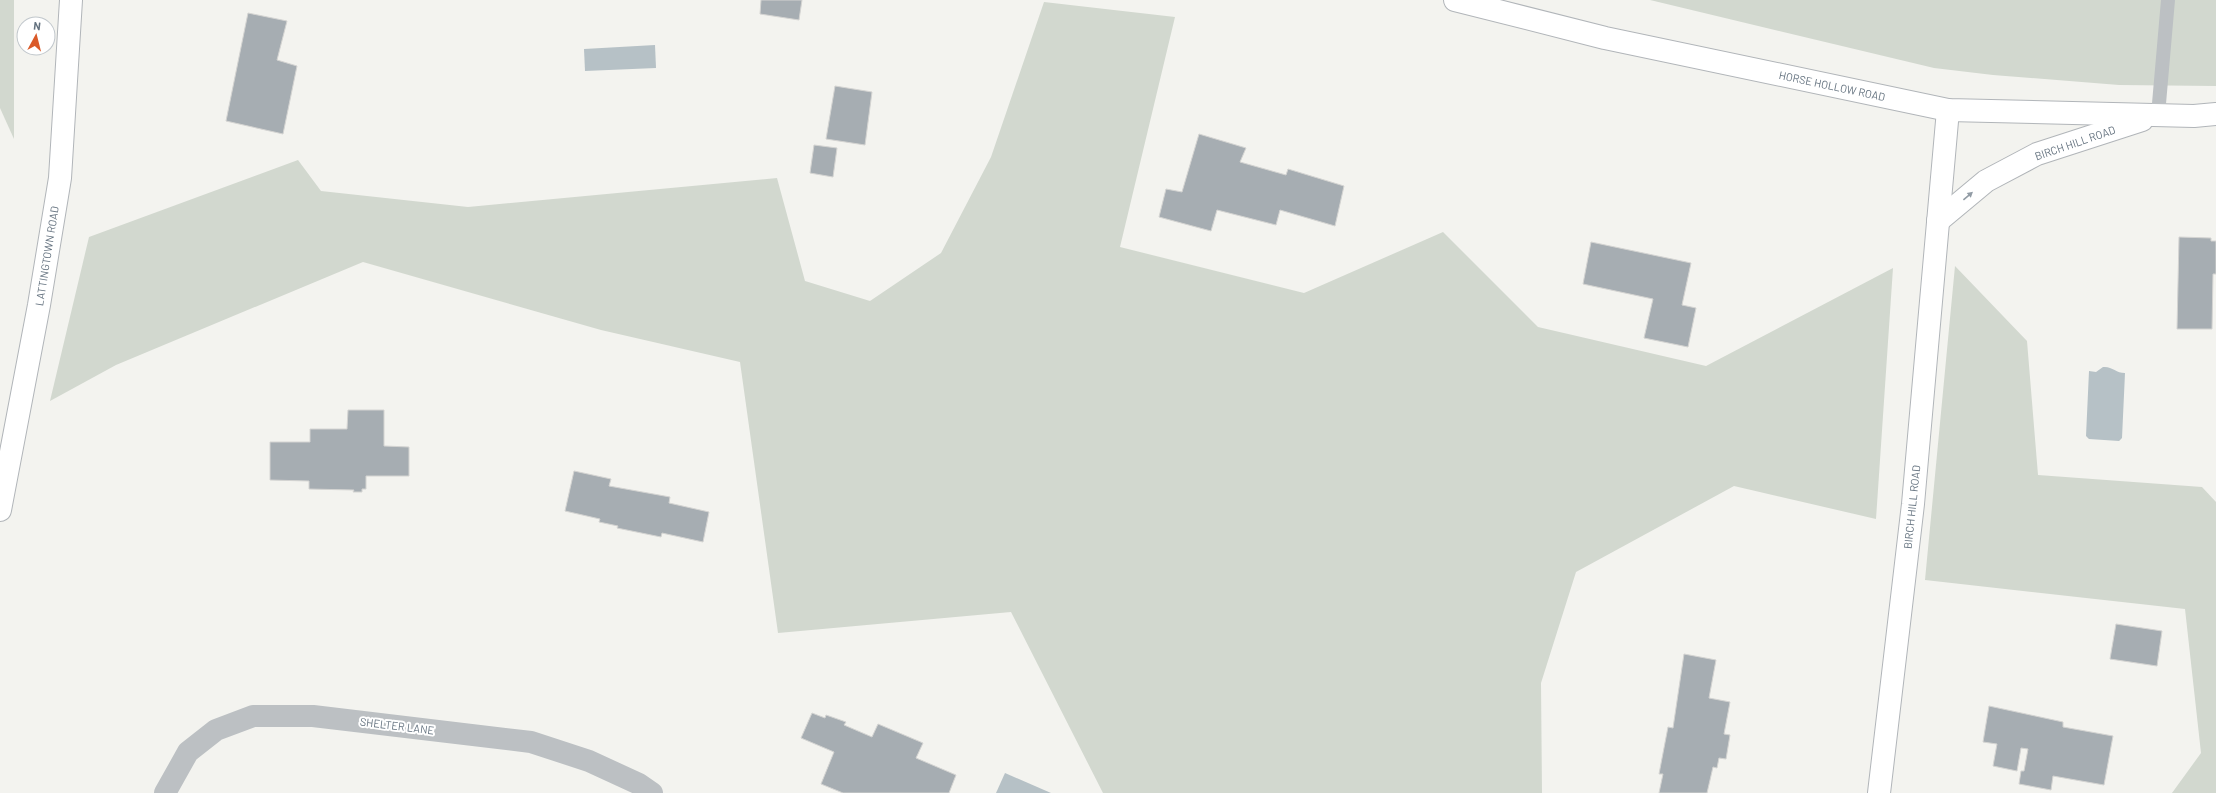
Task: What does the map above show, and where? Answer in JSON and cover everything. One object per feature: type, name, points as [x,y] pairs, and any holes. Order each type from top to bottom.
[{"type":"main road","name":"LATTINGTOWN ROAD","points":[[0,510],[39,305],[60,178],[71,0]]},
{"type":"main road","name":"HORSE HOLLOW ROAD","points":[[1455,0],[1605,38],[1948,110],[2194,116],[2216,114]]},
{"type":"main road","name":"BIRCH HILL ROAD","points":[[1880,793],[1910,531],[1948,110]]},
{"type":"main road","name":"BIRCH HILL ROAD","points":[[1938,221],[1986,182],[2037,154],[2158,115]]},
{"type":"street","name":"SHELTER LANE","points":[[165,793],[188,752],[216,730],[253,716],[313,716],[531,742],[589,761],[639,784],[652,793]]},
{"type":"lane","points":[[2158,115],[2168,0]]},
{"type":"shaded area","points":[[0,0],[14,0],[14,139],[0,108]]},
{"type":"shaded area","points":[[1650,0],[2216,0],[2216,86],[2119,85],[1993,75],[1934,68]]},
{"type":"shaded area","points":[[1044,2],[1175,17],[1120,247],[1304,293],[1443,232],[1538,327],[1706,366],[1893,268],[1876,519],[1734,486],[1576,572],[1541,683],[1542,793],[1103,793],[1011,612],[778,633],[740,362],[601,330],[363,262],[116,365],[50,401],[89,237],[298,160],[321,191],[468,207],[777,178],[805,281],[870,301],[941,253],[991,157]]},
{"type":"shaded area","points":[[655,45],[656,68],[585,71],[584,49]]},
{"type":"shaded area","points":[[1955,266],[2027,341],[2038,475],[2202,487],[2216,502],[2216,793],[2172,793],[2201,753],[2185,609],[1925,580]]},
{"type":"shaded area","points":[[2103,367],[2125,373],[2122,438],[2119,441],[2089,439],[2086,436],[2089,371],[2096,372]]},
{"type":"shaded area","points":[[1005,773],[1051,793],[996,793]]},
{"type":"building","points":[[761,0],[802,0],[799,20],[760,14]]},
{"type":"building","points":[[248,13],[287,21],[277,60],[297,66],[283,134],[226,121]]},
{"type":"building","points":[[835,86],[872,92],[865,145],[826,139]]},
{"type":"building","points":[[1199,134],[1246,148],[1240,162],[1286,175],[1288,169],[1344,186],[1335,226],[1280,210],[1276,225],[1217,210],[1211,231],[1159,217],[1166,189],[1182,192]]},
{"type":"building","points":[[814,145],[837,148],[833,177],[810,173]]},
{"type":"building","points":[[2179,237],[2211,238],[2211,241],[2216,241],[2216,274],[2213,274],[2212,329],[2177,329]]},
{"type":"building","points":[[1591,242],[1691,263],[1682,305],[1696,308],[1688,347],[1644,338],[1653,299],[1583,284]]},
{"type":"building","points":[[348,410],[384,410],[384,446],[409,447],[409,476],[366,476],[366,489],[362,489],[362,492],[353,492],[354,490],[309,489],[309,481],[270,480],[270,442],[310,442],[310,429],[347,429]]},
{"type":"building","points":[[574,471],[611,479],[609,486],[670,497],[669,503],[709,512],[703,542],[662,533],[661,537],[617,528],[618,526],[599,522],[600,519],[565,511]]},
{"type":"building","points":[[2116,624],[2162,631],[2157,666],[2110,659]]},
{"type":"building","points":[[1684,654],[1716,660],[1709,698],[1730,702],[1724,734],[1730,735],[1726,759],[1719,758],[1717,768],[1713,767],[1707,793],[1659,793],[1663,774],[1659,774],[1668,727],[1673,728]]},
{"type":"building","points":[[1989,706],[2063,722],[2063,727],[2113,736],[2104,785],[2053,776],[2051,790],[2019,784],[2021,771],[2024,771],[2028,749],[2021,748],[2017,771],[1993,766],[1997,744],[1983,742]]},
{"type":"building","points":[[812,713],[825,718],[826,715],[846,722],[844,725],[872,737],[878,724],[923,743],[916,758],[956,775],[949,793],[843,793],[821,784],[834,752],[801,738]]}]
